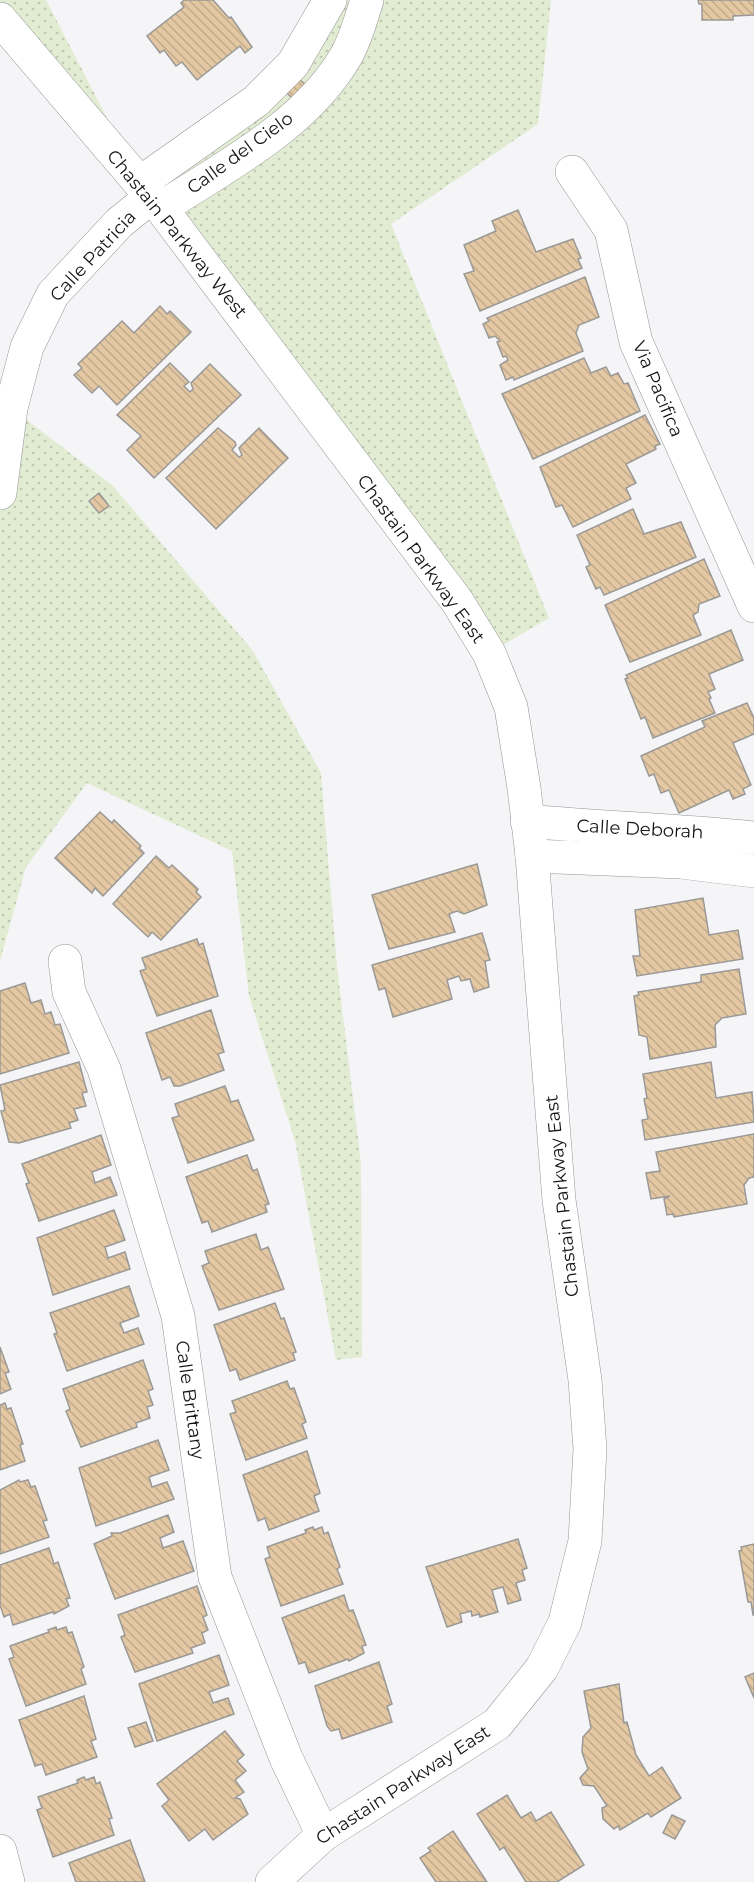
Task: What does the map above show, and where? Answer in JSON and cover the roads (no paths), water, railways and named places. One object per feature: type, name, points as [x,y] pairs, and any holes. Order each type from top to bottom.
[{"type":"street","name":"Calle del Cielo","points":[[151,196],[256,101],[293,64],[330,0]]},
{"type":"street","name":"Calle del Cielo","points":[[151,196],[265,140],[320,93],[347,55],[367,0]]},
{"type":"street","name":"Chastain Parkway West","points":[[0,19],[93,132],[151,196],[325,427]]},
{"type":"street","name":"Via Pacifica","points":[[572,172],[611,230],[636,342],[754,606]]},
{"type":"street","name":"Calle Patricia","points":[[0,493],[11,408],[27,347],[53,294],[119,223],[151,196]]},
{"type":"street","name":"Chastain Parkway East","points":[[272,1882],[323,1835],[497,1724],[542,1668],[565,1622],[585,1541],[590,1449],[585,1380],[559,1200],[532,856],[511,707],[489,653],[457,601],[325,427]]},
{"type":"street","name":"Calle Deborah","points":[[527,821],[600,828],[650,828],[754,838]]},
{"type":"street","name":"Calle Deborah","points":[[532,856],[681,862],[754,871]]},
{"type":"street","name":"Calle Brittany","points":[[65,961],[69,992],[104,1069],[178,1316],[215,1576],[286,1758],[323,1835]]},
{"type":"street","points":[[0,1851],[8,1882]]}]
